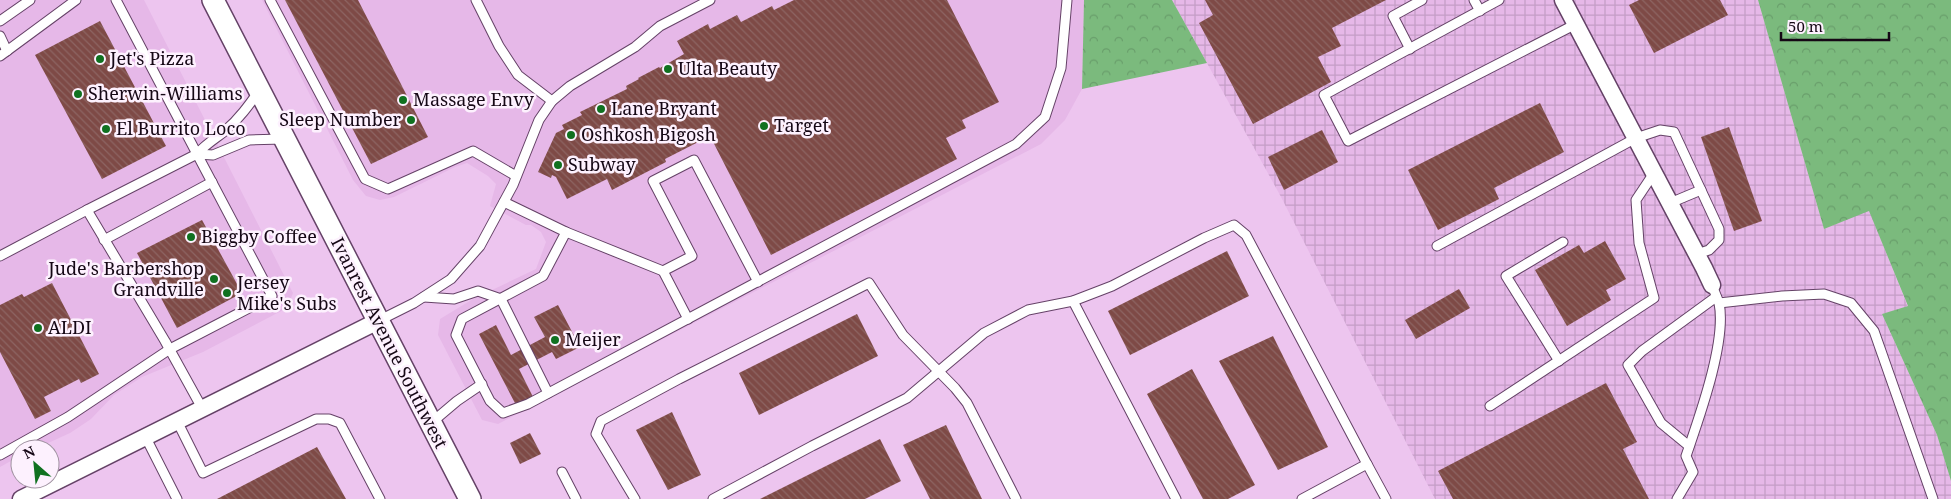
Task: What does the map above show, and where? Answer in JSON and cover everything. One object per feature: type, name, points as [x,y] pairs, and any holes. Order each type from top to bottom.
[{"type":"street","name":"Ivanrest Avenue Southwest","points":[[213,0],[470,499]]},
{"type":"street","points":[[1563,0],[1697,254],[1716,295]]},
{"type":"street","points":[[21,499],[378,321]]},
{"type":"lane","points":[[0,21],[30,0]]},
{"type":"lane","points":[[0,36],[3,53],[76,0]]},
{"type":"lane","points":[[0,454],[68,417],[170,349],[272,296],[116,0]]},
{"type":"lane","points":[[270,0],[366,179],[388,189],[473,151],[516,176]]},
{"type":"lane","points":[[476,0],[499,46],[518,75],[552,101]]},
{"type":"lane","points":[[378,321],[424,297],[451,279],[480,246],[504,202],[539,120],[552,101],[570,86],[635,47],[660,26],[710,0]]},
{"type":"lane","points":[[566,232],[543,276],[462,319],[456,335],[490,401],[503,413],[528,404],[1016,144],[1044,117],[1061,68],[1068,0]]},
{"type":"lane","points":[[1410,49],[1393,16],[1422,0]]},
{"type":"lane","points":[[1474,0],[1480,10]]},
{"type":"lane","points":[[1499,0],[1324,95],[1348,141],[1576,24]]},
{"type":"lane","points":[[0,256],[197,154],[209,141],[224,132],[242,115],[259,91]]},
{"type":"lane","points":[[1437,246],[1636,138],[1660,130],[1674,132],[1719,229],[1719,240],[1709,250],[1697,254]]},
{"type":"lane","points":[[197,154],[213,156],[249,140],[284,139]]},
{"type":"lane","points":[[662,271],[692,256],[653,181],[694,160],[758,282]]},
{"type":"lane","points":[[1490,406],[1654,298],[1638,243],[1636,200],[1654,173]]},
{"type":"lane","points":[[104,240],[212,182]]},
{"type":"lane","points":[[1670,203],[1701,190]]},
{"type":"lane","points":[[504,202],[566,232],[662,271],[688,319]]},
{"type":"lane","points":[[87,210],[170,349],[202,408]]},
{"type":"lane","points":[[713,499],[907,398],[984,333],[1028,310],[1073,302],[1112,286],[1204,238],[1234,225],[1246,235],[1386,499]]},
{"type":"lane","points":[[1559,361],[1506,276],[1563,242]]},
{"type":"lane","points":[[635,499],[596,434],[601,421],[679,379],[869,283],[903,335],[956,388],[967,403],[1016,499]]},
{"type":"lane","points":[[424,297],[454,299],[478,291],[501,299],[548,393]]},
{"type":"lane","points":[[1690,446],[1660,424],[1628,365],[1642,351],[1716,295],[1782,296],[1824,294],[1851,303],[1874,331],[1933,499]]},
{"type":"lane","points":[[1677,499],[1693,472],[1686,456],[1717,352],[1720,324],[1716,295]]},
{"type":"lane","points":[[1073,302],[1176,499]]},
{"type":"lane","points":[[431,424],[457,401],[482,384]]},
{"type":"lane","points":[[177,421],[203,473],[316,419],[330,419],[340,423],[380,499]]},
{"type":"lane","points":[[145,436],[177,499]]},
{"type":"lane","points":[[1302,499],[1367,464]]},
{"type":"lane","points":[[562,472],[576,499]]},
{"type":"shaded area","points":[[0,0],[144,0],[293,293],[287,308],[203,352],[142,377],[114,395],[91,419],[70,433],[57,439],[10,439],[10,462],[0,467]]},
{"type":"shaded area","points":[[262,0],[1084,0],[1082,89],[1065,120],[1041,144],[498,424],[482,420],[438,335],[440,319],[473,299],[536,269],[546,242],[541,232],[531,225],[526,225],[490,206],[496,184],[488,176],[467,163],[394,197],[380,200],[366,196],[353,180]]},
{"type":"shaded area","points":[[1172,0],[1758,0],[1824,229],[1869,210],[1908,307],[1882,314],[1937,435],[1951,481],[1951,499],[1435,499],[1280,195]]},
{"type":"green space","points":[[1084,0],[1172,0],[1207,63],[1082,89]]},
{"type":"green space","points":[[1758,0],[1951,0],[1951,481],[1937,435],[1882,314],[1908,306],[1869,211],[1824,229]]},
{"type":"building","points":[[285,0],[358,0],[428,137],[371,164]]},
{"type":"building","name":"Target","points":[[794,0],[947,0],[999,102],[962,120],[966,128],[946,138],[957,159],[771,255],[710,136],[665,159],[666,162],[612,190],[607,179],[567,199],[556,177],[552,175],[551,178],[538,172],[556,133],[564,129],[562,125],[582,115],[580,112],[627,89],[626,86],[638,78],[684,54],[677,41],[708,24],[710,29],[737,15],[741,22],[772,6],[774,10]]},
{"type":"building","points":[[1205,0],[1386,0],[1332,28],[1341,46],[1318,57],[1331,82],[1253,124],[1199,23],[1213,15]]},
{"type":"building","points":[[1639,0],[1720,0],[1728,15],[1654,53],[1629,5]]},
{"type":"building","points":[[100,21],[166,146],[102,179],[35,55]]},
{"type":"building","points":[[1540,103],[1564,152],[1494,188],[1499,199],[1438,230],[1408,170]]},
{"type":"building","points":[[1729,127],[1762,221],[1734,231],[1701,137]]},
{"type":"building","points":[[1322,130],[1338,162],[1284,190],[1268,157]]},
{"type":"building","points":[[202,220],[242,293],[177,328],[137,253]]},
{"type":"building","points":[[1605,241],[1626,279],[1606,290],[1611,300],[1567,326],[1535,270],[1579,245],[1584,253]]},
{"type":"building","points":[[1227,251],[1249,296],[1130,355],[1108,311]]},
{"type":"building","name":"ALDI","points":[[52,283],[99,374],[81,383],[79,379],[44,397],[51,411],[35,419],[0,352],[0,305],[22,294],[24,297]]},
{"type":"building","points":[[1459,289],[1470,308],[1416,339],[1405,320]]},
{"type":"building","points":[[558,305],[580,347],[556,359],[552,352],[519,369],[534,399],[517,407],[479,334],[496,325],[511,355],[545,337],[534,317]]},
{"type":"building","points":[[857,314],[878,356],[759,415],[739,373]]},
{"type":"building","points":[[1273,336],[1328,447],[1278,470],[1219,361]]},
{"type":"building","points":[[1192,369],[1255,485],[1228,499],[1203,499],[1147,394]]},
{"type":"building","points":[[1606,383],[1637,442],[1623,449],[1649,499],[1453,499],[1438,471]]},
{"type":"building","points":[[672,412],[701,475],[668,490],[636,430]]},
{"type":"building","points":[[946,425],[982,499],[930,499],[903,445]]},
{"type":"building","points":[[530,433],[541,454],[520,464],[510,443]]},
{"type":"building","points":[[880,439],[901,481],[865,499],[760,499]]},
{"type":"building","points":[[317,447],[346,499],[217,499]]},
{"type":"place","name":"Jet's Pizza","points":[[100,59]]},
{"type":"place","name":"Ulta Beauty","points":[[668,69]]},
{"type":"place","name":"Sherwin-Williams","points":[[78,94]]},
{"type":"place","name":"Massage Envy","points":[[403,100]]},
{"type":"place","name":"Lane Bryant","points":[[601,109]]},
{"type":"place","name":"Sleep Number","points":[[411,120]]},
{"type":"place","name":"Target","points":[[764,126]]},
{"type":"place","name":"El Burrito Loco","points":[[106,129]]},
{"type":"place","name":"Oshkosh Bigosh","points":[[571,135]]},
{"type":"place","name":"Subway","points":[[558,165]]},
{"type":"place","name":"Biggby Coffee","points":[[191,237]]},
{"type":"place","name":"Jude's Barbershop Grandville","points":[[214,279]]},
{"type":"place","name":"Jersey Mike's Subs","points":[[227,293]]},
{"type":"place","name":"ALDI","points":[[38,328]]},
{"type":"place","name":"Meijer","points":[[555,340]]}]
